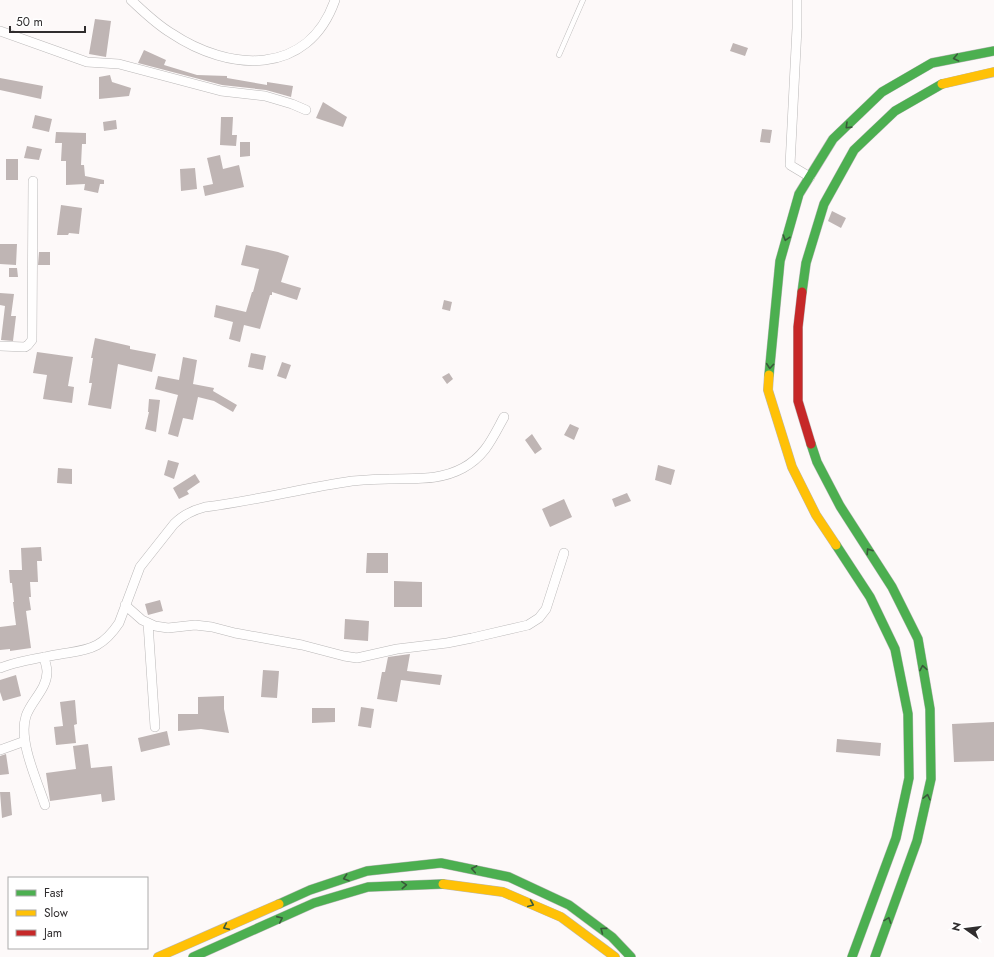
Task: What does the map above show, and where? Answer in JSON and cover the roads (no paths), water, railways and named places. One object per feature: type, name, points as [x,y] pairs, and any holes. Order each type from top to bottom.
[{"type":"main road","points":[[852,957],[896,838],[909,778],[908,714],[895,649],[870,597],[816,515],[792,467],[768,390],[780,261],[800,194],[833,140],[882,92],[932,63],[994,51]]},
{"type":"main road","points":[[875,957],[917,841],[931,779],[930,709],[918,639],[892,587],[840,506],[817,462],[798,401],[798,327],[806,263],[824,204],[854,150],[894,111],[940,84],[994,72]]},
{"type":"main road","points":[[158,957],[310,890],[367,871],[441,862],[510,877],[569,904],[612,937],[631,957]]},
{"type":"main road","points":[[485,890],[489,872]]},
{"type":"main road","points":[[193,957],[314,903],[368,887],[441,884],[503,892],[561,917],[615,957]]},
{"type":"street","points":[[132,0],[160,26],[198,48],[224,56],[259,61],[281,57],[309,42],[323,26],[335,0]]},
{"type":"street","points":[[797,0],[790,165],[810,177]]},
{"type":"street","points":[[0,31],[87,62],[119,64],[221,91],[265,96],[306,110]]},
{"type":"street","points":[[0,346],[26,347],[32,340],[33,181]]},
{"type":"street","points":[[0,668],[21,661],[85,650],[98,645],[114,630],[126,605],[136,574],[144,560],[174,524],[192,511],[205,507],[351,482],[387,479],[417,480],[443,476],[462,469],[479,458],[490,443],[504,417]]},
{"type":"street","points":[[126,605],[148,623],[155,626],[168,628],[195,625],[212,627],[235,633],[302,645],[351,658],[363,657],[386,651],[472,638],[528,625],[534,622],[546,609],[564,553]]},
{"type":"street","points":[[148,623],[155,727]]},
{"type":"street","points":[[44,657],[47,673],[45,681],[42,689],[33,701],[26,715],[24,732],[25,741],[45,805]]},
{"type":"street","points":[[0,750],[25,741]]},
{"type":"lane","points":[[559,55],[583,0]]}]
